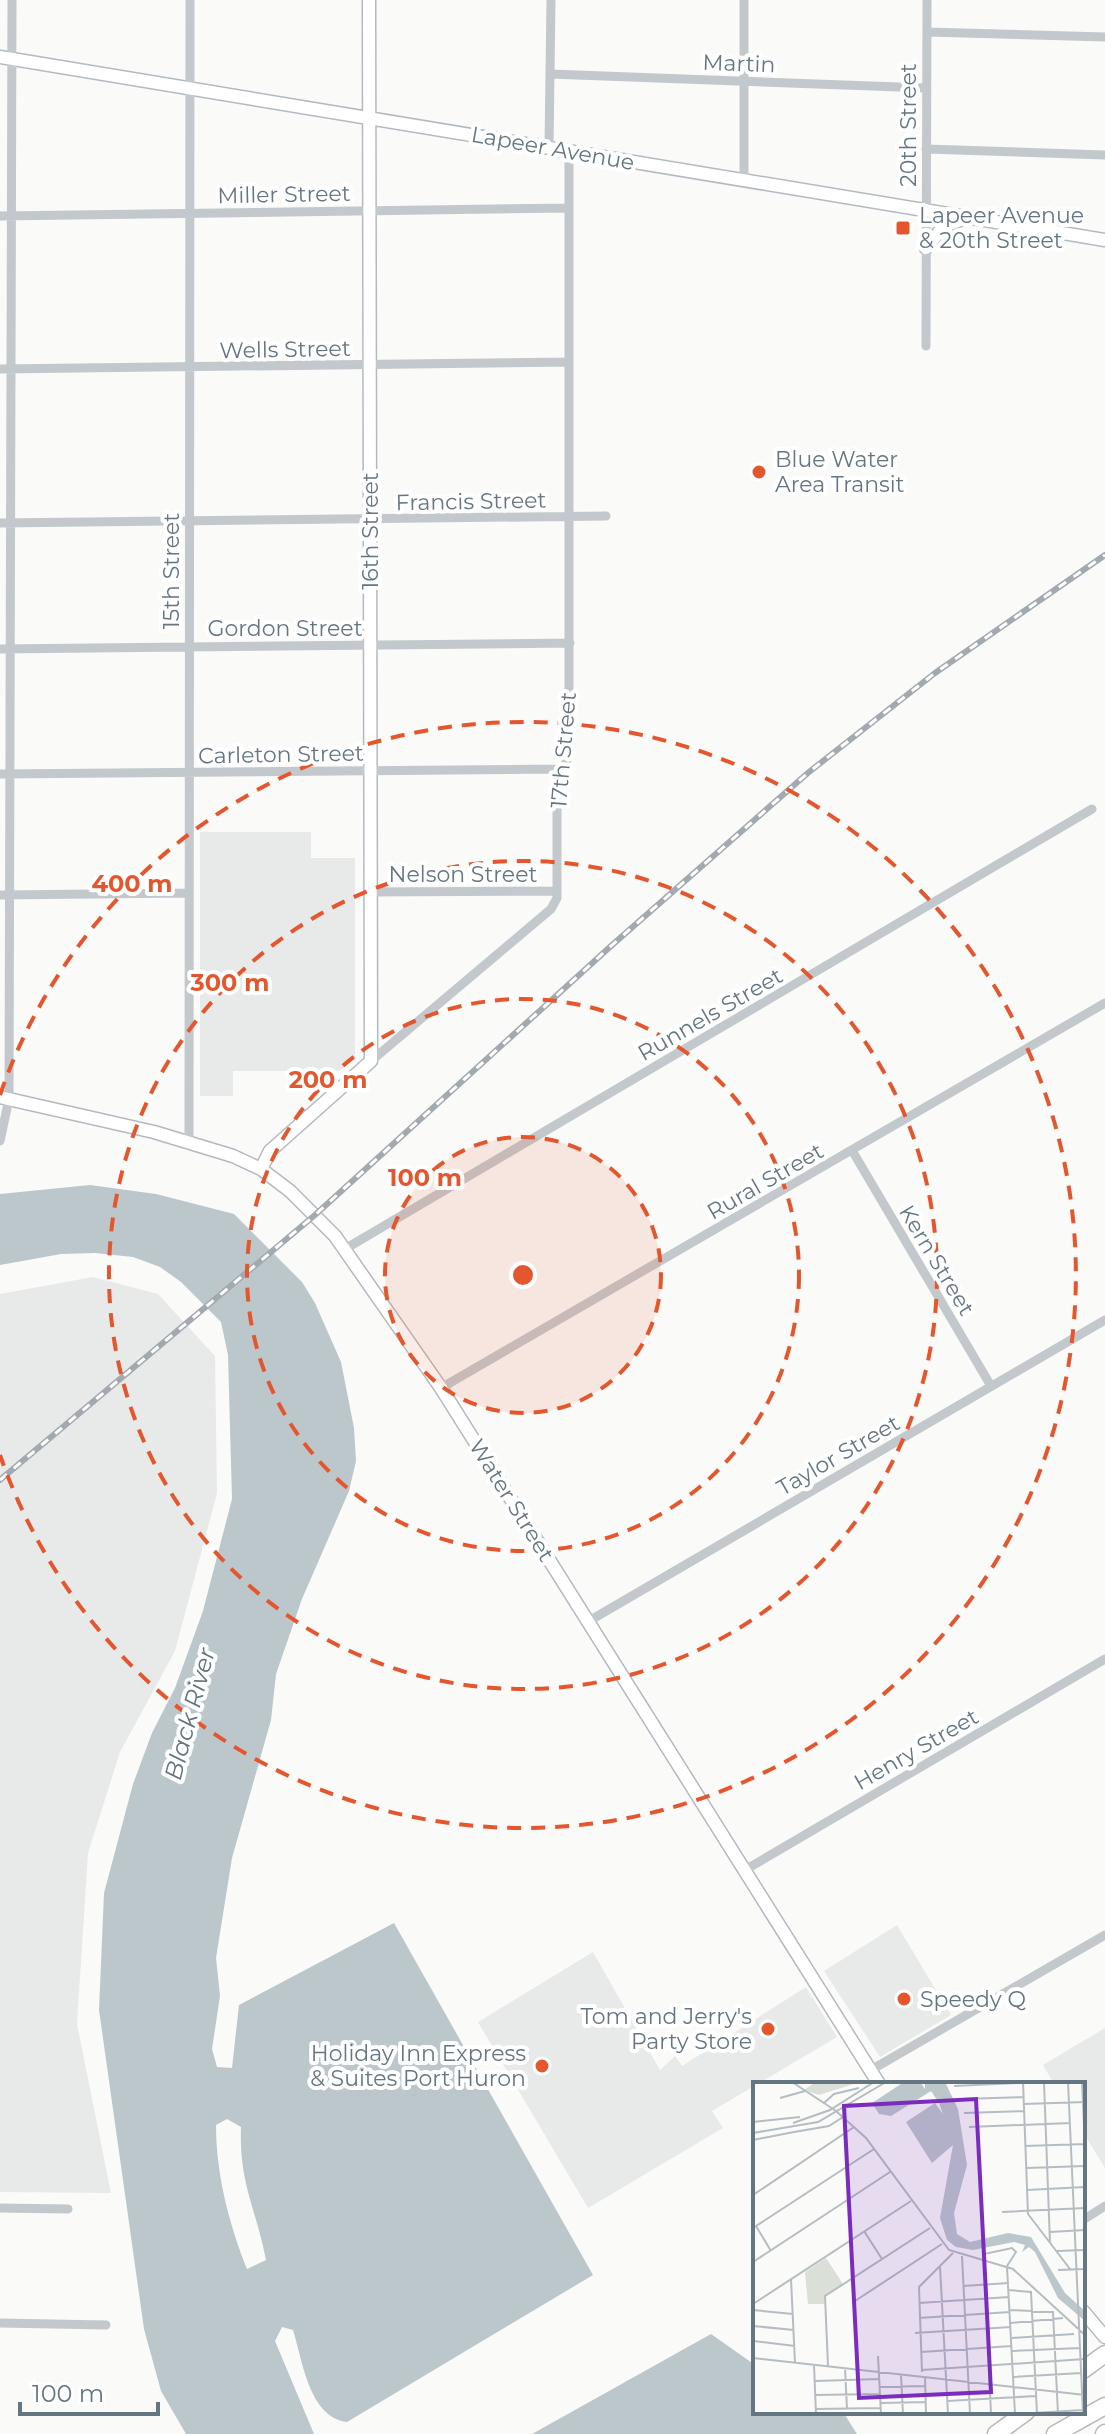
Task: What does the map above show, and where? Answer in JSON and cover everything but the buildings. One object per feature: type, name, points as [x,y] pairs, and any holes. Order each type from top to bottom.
[{"type":"highway","points":[[1085,2369],[1105,2354]]},
{"type":"highway","points":[[1055,2434],[1105,2406]]},
{"type":"highway","points":[[996,2434],[1023,2414]]},
{"type":"street","points":[[0,1141],[5,1098],[5,648],[11,523],[5,369],[11,216],[6,58],[12,0]]},
{"type":"street","name":"15th Street","points":[[189,1141],[190,0]]},
{"type":"street","name":"16th Street","points":[[369,0],[368,771],[371,1061]]},
{"type":"street","points":[[549,146],[551,0]]},
{"type":"street","points":[[744,0],[744,181]]},
{"type":"street","name":"20th Street","points":[[926,346],[927,0]]},
{"type":"street","points":[[927,32],[1105,37]]},
{"type":"street","name":"Lapeer Avenue","points":[[6,58],[1105,240]]},
{"type":"street","name":"Martin","points":[[550,74],[926,88]]},
{"type":"street","points":[[926,149],[1105,155]]},
{"type":"street","name":"17th Street","points":[[557,891],[557,781],[568,747],[570,643],[569,150]]},
{"type":"street","name":"Miller Street","points":[[0,216],[569,208]]},
{"type":"street","points":[[926,248],[945,225],[970,217]]},
{"type":"street","name":"Wells Street","points":[[5,369],[569,362]]},
{"type":"street","name":"Francis Street","points":[[0,523],[606,516]]},
{"type":"street","name":"Gordon Street","points":[[5,648],[570,643]]},
{"type":"street","name":"Carleton Street","points":[[5,774],[563,769]]},
{"type":"street","name":"Runnels Street","points":[[345,1249],[1092,809]]},
{"type":"street","points":[[261,1169],[270,1151],[551,909],[556,904],[557,891]]},
{"type":"street","name":"Nelson Street","points":[[369,892],[557,891]]},
{"type":"street","points":[[5,895],[187,893]]},
{"type":"street","name":"Rural Street","points":[[441,1388],[853,1152],[1105,1003]]},
{"type":"street","name":"Water Street","points":[[5,1098],[189,1141],[261,1169],[290,1191],[345,1249],[441,1388],[878,2082]]},
{"type":"street","name":"Kern Street","points":[[853,1152],[991,1386]]},
{"type":"street","name":"Taylor Street","points":[[589,1621],[1105,1320]]},
{"type":"street","name":"Henry Street","points":[[745,1870],[1105,1659]]},
{"type":"street","points":[[871,2070],[1105,1935]]},
{"type":"street","points":[[1085,2219],[1105,2206]]},
{"type":"street","points":[[0,2208],[68,2209]]},
{"type":"street","points":[[1085,2313],[1105,2337]]},
{"type":"street","points":[[0,2323],[106,2325]]},
{"type":"shaded area","points":[[200,832],[311,832],[311,858],[355,858],[355,1057],[340,1071],[233,1071],[233,1096],[200,1096]]},
{"type":"shaded area","points":[[93,1277],[158,1294],[215,1356],[217,1493],[175,1651],[120,1752],[88,1853],[77,2024],[111,2193],[0,2192],[0,1294]]},
{"type":"shaded area","points":[[897,1925],[951,2015],[880,2057],[824,1971]]},
{"type":"shaded area","points":[[593,1952],[660,2070],[675,2056],[682,2066],[806,1987],[837,2037],[761,2082],[753,2082],[753,2087],[712,2111],[723,2128],[588,2208],[478,2022]]},
{"type":"shaded area","points":[[1105,2028],[1105,2168],[1085,2135],[1085,2082],[1053,2082],[1043,2065]]},
{"type":"water","name":"Black River","points":[[90,1185],[156,1194],[234,1214],[302,1282],[315,1303],[341,1362],[354,1428],[356,1461],[349,1491],[302,1599],[276,1674],[271,1720],[232,1858],[216,1958],[220,1996],[212,2049],[217,2067],[232,2068],[239,2005],[394,1923],[593,2275],[347,2422],[334,2418],[316,2399],[304,2372],[293,2330],[282,2327],[275,2341],[314,2434],[186,2434],[161,2391],[144,2329],[99,2010],[104,1893],[133,1784],[152,1733],[175,1688],[203,1611],[232,1499],[228,1355],[221,1322],[181,1282],[160,1267],[133,1257],[95,1253],[61,1254],[0,1265],[0,1194]],"holes":[[[227,2119],[241,2127],[245,2180],[266,2260],[247,2269],[225,2198],[218,2162],[216,2125]]]},
{"type":"water","points":[[711,2334],[753,2364],[753,2414],[844,2414],[857,2434],[532,2434]]},
{"type":"railway","points":[[0,1480],[315,1215],[611,946],[809,772],[935,673],[1105,555]]},
{"type":"place","name":"Lapeer Avenue & 20th Street","points":[[903,228]]},
{"type":"place","name":"Blue Water Area Transit","points":[[759,472]]},
{"type":"place","name":"Speedy Q","points":[[904,1999]]},
{"type":"place","name":"Tom and Jerry's Party Store","points":[[768,2029]]},
{"type":"place","name":"Holiday Inn Express & Suites Port Huron","points":[[542,2066]]}]
